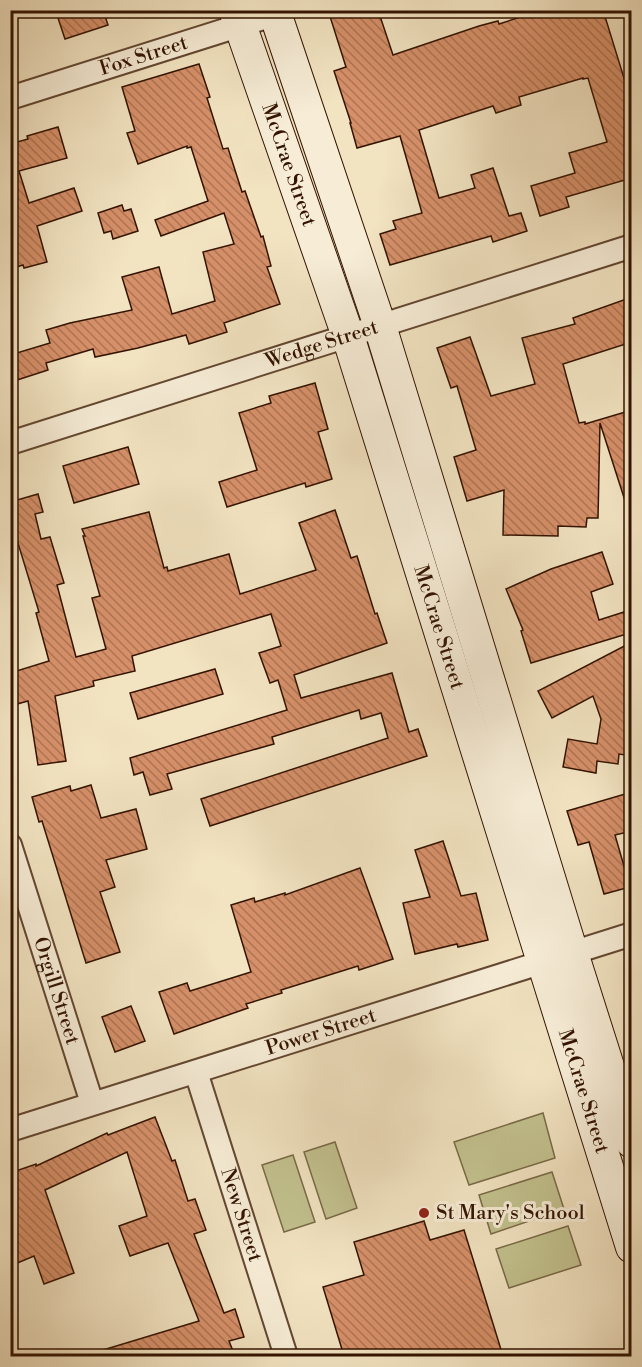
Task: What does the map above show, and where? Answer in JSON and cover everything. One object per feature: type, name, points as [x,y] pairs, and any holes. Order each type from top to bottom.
[{"type":"main road","name":"McCrae Street","points":[[275,12],[380,326],[558,958],[632,1247]]},
{"type":"main road","name":"McCrae Street","points":[[237,18],[348,336],[558,958],[632,1142]]},
{"type":"street","name":"Fox Street","points":[[10,98],[237,18],[275,12]]},
{"type":"street","name":"Wedge Street","points":[[10,443],[632,246]]},
{"type":"street","name":"Orgill Street","points":[[10,845],[92,1103]]},
{"type":"street","name":"Power Street","points":[[10,1130],[632,934]]},
{"type":"street","name":"New Street","points":[[196,1072],[286,1356]]},
{"type":"shaded area","points":[[543,1113],[555,1158],[469,1185],[454,1142]]},
{"type":"shaded area","points":[[335,1142],[357,1208],[326,1219],[304,1152]]},
{"type":"shaded area","points":[[293,1155],[315,1222],[284,1232],[262,1165]]},
{"type":"shaded area","points":[[552,1172],[564,1209],[491,1234],[479,1195]]},
{"type":"shaded area","points":[[568,1226],[581,1265],[509,1288],[496,1249]]},
{"type":"building","points":[[70,10],[103,10],[108,25],[65,39],[58,18],[71,14]]},
{"type":"building","points":[[328,10],[378,10],[393,55],[479,26],[498,21],[499,24],[542,10],[603,10],[632,104],[632,178],[566,197],[569,207],[540,216],[531,186],[575,173],[569,153],[607,142],[588,78],[519,97],[521,105],[496,113],[493,106],[419,130],[439,198],[475,188],[471,175],[493,168],[509,216],[521,213],[527,231],[493,242],[491,236],[390,265],[380,234],[396,229],[393,221],[422,213],[400,136],[357,148],[334,71],[346,67]]},
{"type":"building","points":[[199,64],[223,149],[228,148],[242,192],[245,191],[261,237],[263,236],[271,266],[267,267],[280,304],[224,323],[227,332],[189,344],[186,335],[95,357],[93,349],[46,363],[48,370],[14,381],[10,372],[10,355],[50,343],[46,330],[132,310],[122,277],[159,267],[172,314],[215,301],[203,252],[234,244],[224,213],[161,236],[155,220],[208,201],[191,147],[187,148],[187,146],[138,164],[127,133],[135,131],[122,87]]},
{"type":"building","points":[[58,127],[67,158],[19,171],[29,203],[74,188],[82,211],[37,226],[47,262],[10,269],[10,144],[28,139],[27,136]]},
{"type":"building","points":[[122,205],[124,211],[131,209],[138,231],[113,239],[111,231],[104,233],[98,213]]},
{"type":"building","points":[[632,297],[632,342],[563,364],[579,423],[585,422],[585,424],[632,410],[632,509],[628,510],[600,423],[598,518],[587,518],[586,527],[558,526],[558,536],[503,535],[504,490],[467,501],[454,457],[476,450],[457,386],[451,388],[437,348],[470,337],[491,396],[535,384],[522,338],[575,324],[573,318]]},
{"type":"building","points":[[315,383],[328,429],[318,432],[332,479],[306,487],[305,483],[227,507],[219,482],[257,470],[239,413],[271,403],[269,396]]},
{"type":"building","points":[[128,447],[139,484],[74,503],[63,466]]},
{"type":"building","points":[[38,494],[43,512],[35,514],[41,539],[50,537],[64,583],[57,585],[76,657],[106,649],[92,598],[100,596],[82,529],[149,512],[164,568],[167,567],[168,571],[229,554],[240,594],[316,570],[299,523],[335,510],[351,558],[357,556],[375,614],[377,613],[387,643],[294,675],[301,698],[392,673],[409,732],[418,729],[427,756],[210,826],[201,799],[388,738],[381,713],[361,719],[359,710],[272,737],[274,744],[167,774],[172,789],[150,795],[143,772],[134,775],[130,758],[287,710],[278,680],[270,683],[259,653],[281,646],[271,614],[132,656],[135,671],[93,681],[94,686],[55,696],[66,761],[38,765],[28,701],[10,706],[10,673],[49,661],[36,613],[39,612],[10,517],[10,502]]},
{"type":"building","points":[[602,552],[613,584],[591,592],[599,620],[624,612],[630,633],[531,663],[521,631],[523,630],[506,589],[551,569]]},
{"type":"building","points":[[632,642],[632,756],[619,754],[618,764],[597,761],[596,773],[563,767],[568,739],[597,744],[601,719],[593,696],[552,718],[538,691]]},
{"type":"building","points":[[215,669],[223,694],[138,719],[130,693]]},
{"type":"building","points":[[91,785],[101,818],[136,809],[147,849],[106,860],[115,887],[100,892],[120,952],[86,963],[42,821],[39,822],[32,797],[70,786],[71,791]]},
{"type":"building","points":[[632,792],[632,831],[615,835],[630,887],[604,894],[589,842],[578,845],[567,811]]},
{"type":"building","points":[[443,841],[461,896],[476,893],[488,940],[458,947],[457,944],[415,954],[403,903],[430,897],[415,850]]},
{"type":"building","points":[[360,868],[393,959],[359,970],[358,966],[281,990],[282,993],[246,1004],[248,1008],[174,1034],[159,992],[187,983],[190,991],[251,972],[231,905],[254,898],[255,902],[285,893],[285,895]]},
{"type":"building","points":[[131,1006],[145,1041],[115,1052],[102,1017]]},
{"type":"building","points":[[155,1117],[172,1161],[175,1160],[188,1201],[195,1199],[206,1230],[194,1234],[224,1313],[235,1309],[244,1337],[229,1341],[235,1356],[94,1356],[93,1353],[199,1321],[168,1243],[130,1256],[119,1226],[147,1216],[127,1152],[45,1190],[74,1273],[44,1284],[34,1256],[10,1266],[10,1173],[36,1164],[36,1166],[107,1133],[108,1135]]},
{"type":"building","points":[[424,1221],[430,1240],[464,1230],[503,1356],[344,1356],[323,1287],[364,1275],[354,1242]]},
{"type":"place","name":"St Mary's School","points":[[424,1213]]}]
